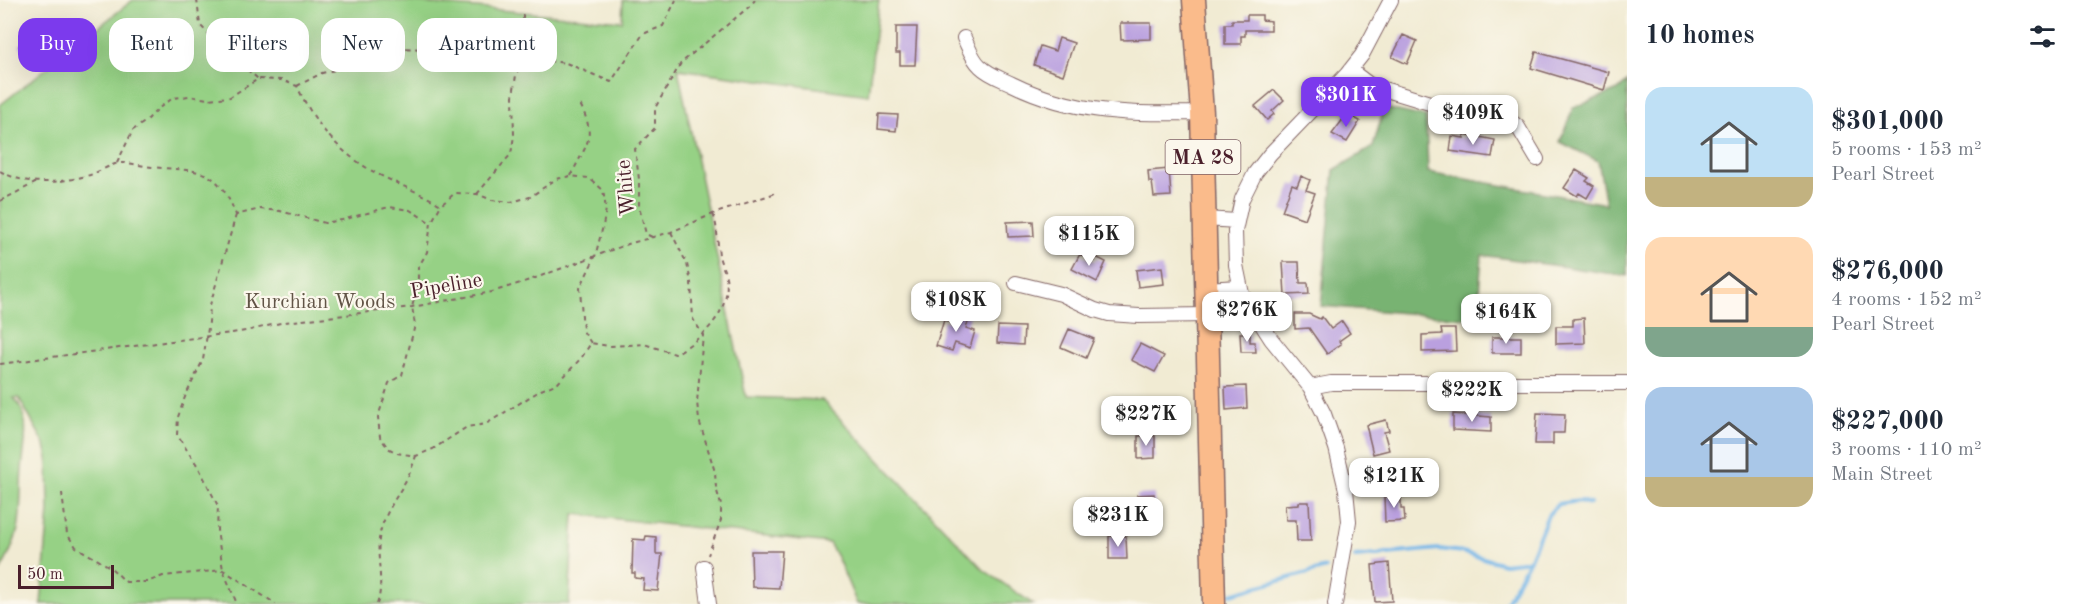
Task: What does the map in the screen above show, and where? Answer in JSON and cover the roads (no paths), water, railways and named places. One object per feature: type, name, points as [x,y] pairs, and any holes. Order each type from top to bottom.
[{"type":"main road","name":"MA 28","points":[[1194,0],[1202,113],[1214,604]]},
{"type":"street","points":[[1335,604],[1348,533],[1343,476],[1329,425],[1310,387],[1271,339],[1245,302],[1239,287],[1235,254],[1236,221],[1242,199],[1255,173],[1270,154],[1350,70],[1369,44],[1391,0]]},
{"type":"street","points":[[964,38],[974,58],[985,70],[1030,93],[1056,102],[1115,113],[1202,113]]},
{"type":"street","points":[[1350,70],[1370,86],[1455,109],[1496,112],[1506,116],[1518,127],[1537,159]]},
{"type":"street","points":[[1205,219],[1236,221]]},
{"type":"street","points":[[1016,283],[1061,294],[1095,310],[1115,315],[1207,315]]},
{"type":"street","points":[[1206,289],[1239,287]]},
{"type":"street","points":[[1310,387],[1331,383],[1627,382]]},
{"type":"street","points":[[704,567],[709,604]]},
{"type":"waterway","points":[[1505,604],[1529,561],[1548,515],[1558,504],[1580,501],[1590,504]]},
{"type":"waterway","points":[[1355,557],[1439,549],[1462,552],[1504,564],[1529,561]]},
{"type":"waterway","points":[[1231,594],[1326,568]]},
{"type":"park label","name":"Kurchian Woods","points":[[320,301]]}]
